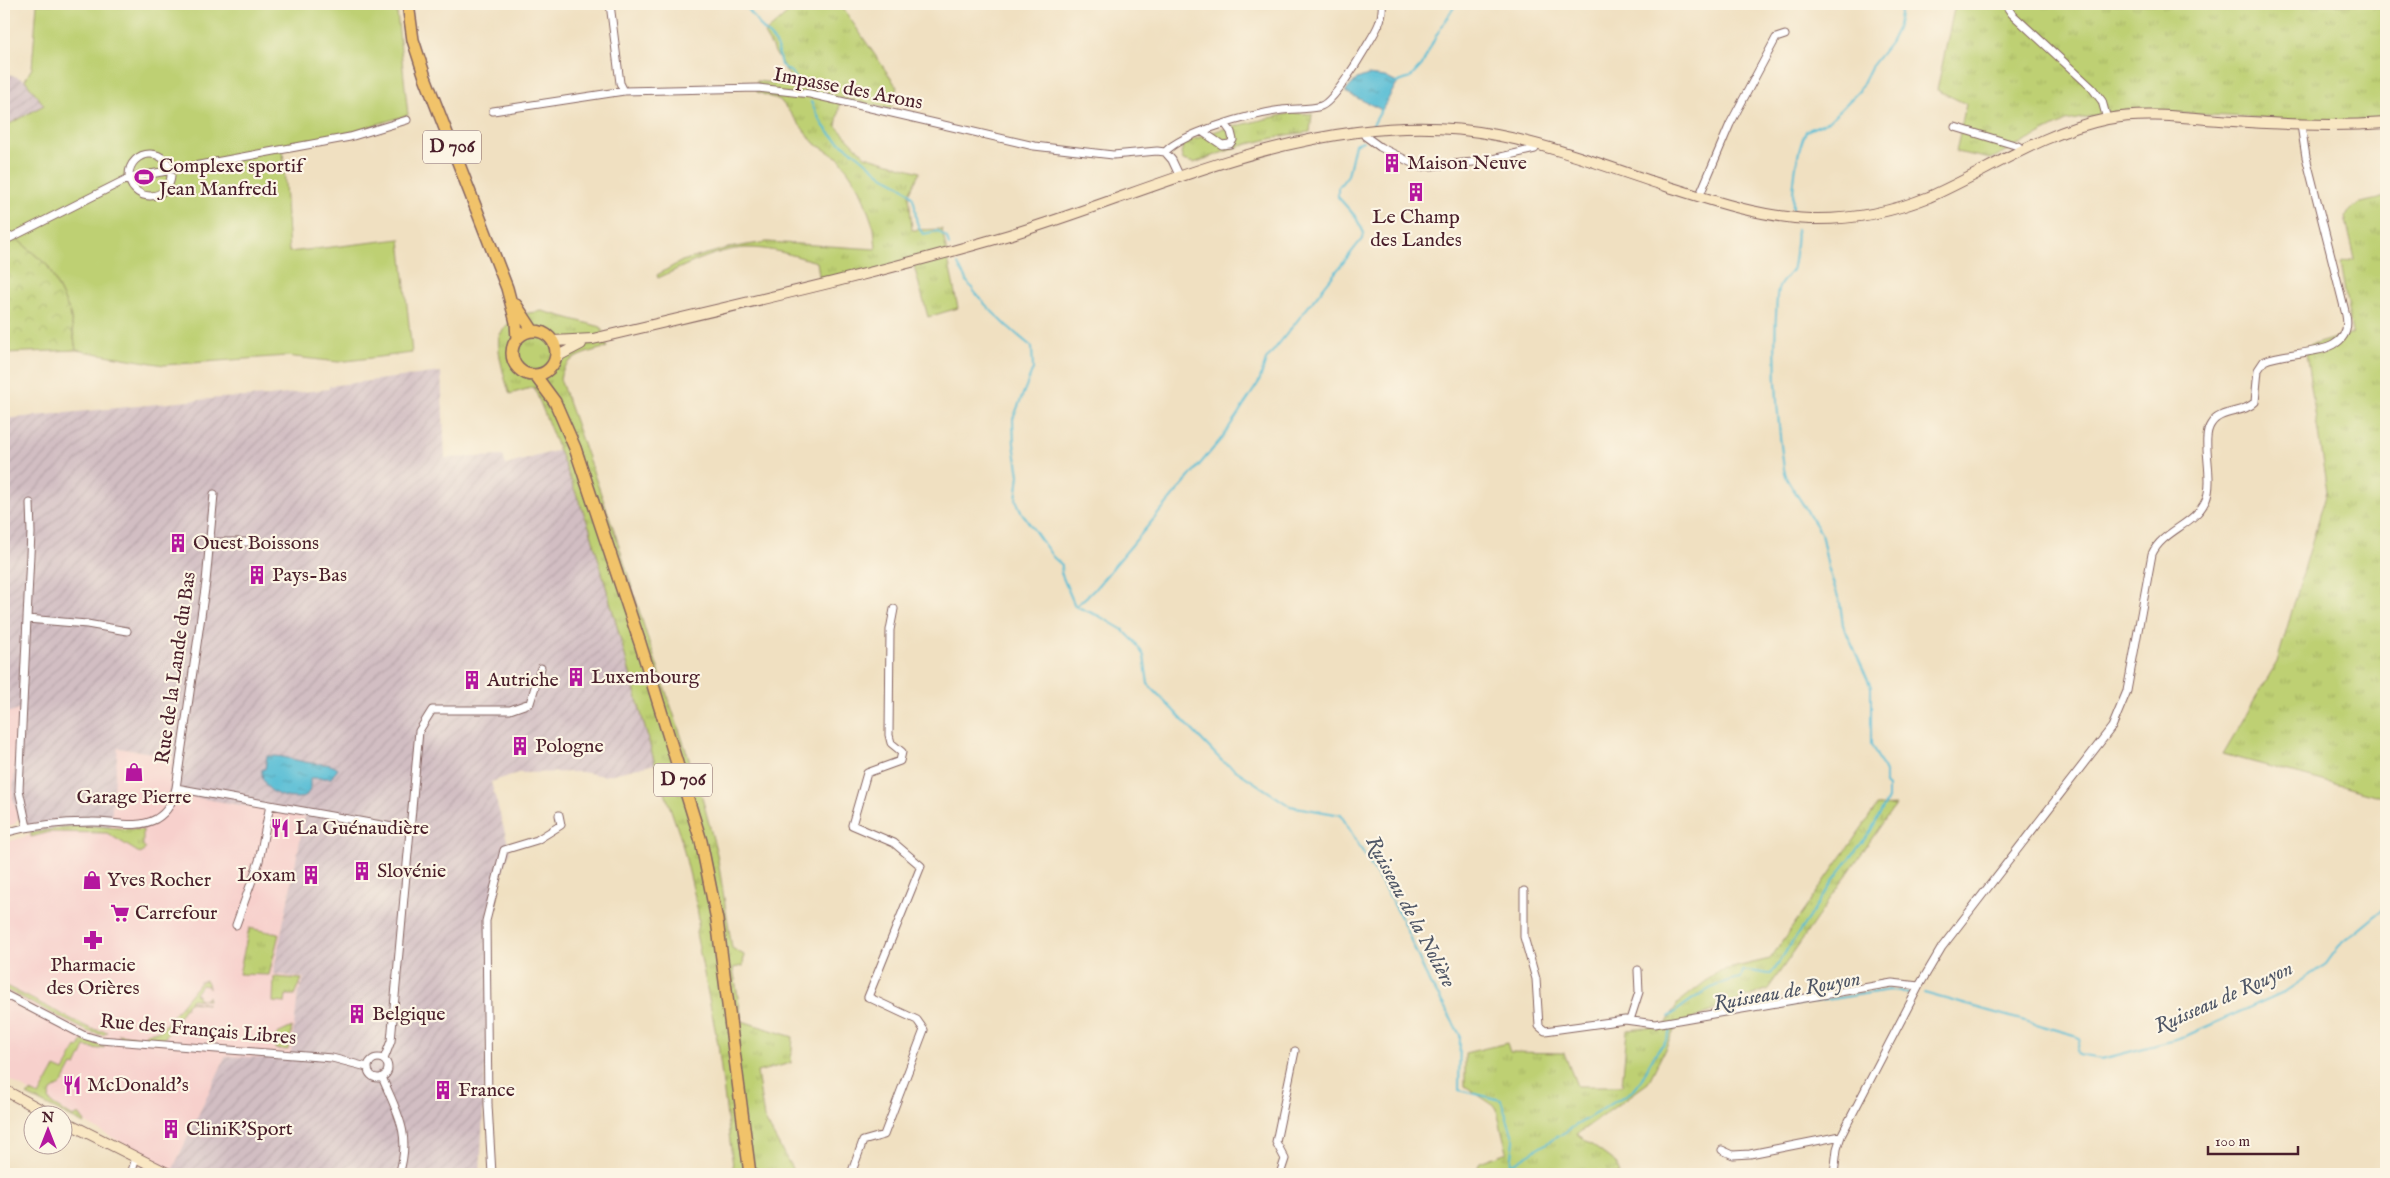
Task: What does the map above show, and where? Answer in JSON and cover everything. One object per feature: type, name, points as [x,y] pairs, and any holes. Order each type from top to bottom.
[{"type":"main road","name":"D 706","points":[[408,4],[413,40],[425,77],[507,288],[516,322],[518,339]]},
{"type":"main road","name":"D 706","points":[[507,288],[526,324],[533,331]]},
{"type":"main road","points":[[533,331],[544,333],[553,341],[556,356],[549,369],[535,375],[524,372],[514,360],[512,349],[518,339],[533,331]]},
{"type":"main road","name":"D 706","points":[[549,369],[555,402]]},
{"type":"main road","name":"D 706","points":[[535,375],[555,402],[575,448],[701,841],[717,920],[750,1174]]},
{"type":"street","points":[[610,4],[620,83],[624,91]]},
{"type":"street","points":[[1180,177],[1175,164],[1165,152],[1178,141],[1284,109],[1320,106],[1328,101],[1358,61],[1382,18],[1382,4]]},
{"type":"street","points":[[2005,4],[2012,14],[2092,88],[2102,101],[2107,119]]},
{"type":"street","points":[[1699,197],[1730,124],[1759,68],[1776,38],[1785,35]]},
{"type":"street","name":"Impasse des Arons","points":[[493,111],[624,91],[758,88],[810,94],[1034,146],[1113,155],[1165,152]]},
{"type":"street","points":[[556,356],[593,339],[951,251],[1061,219],[1229,159],[1269,148],[1363,131],[1443,128],[1496,135],[1536,145],[1699,197],[1762,214],[1795,218],[1835,218],[1875,213],[1925,198],[2061,132],[2107,119],[2152,115],[2301,125],[2338,126],[2386,123]]},
{"type":"street","points":[[4,241],[129,178],[350,137],[407,120]]},
{"type":"street","points":[[1203,132],[1222,145],[1230,144],[1233,140],[1226,125]]},
{"type":"street","points":[[1834,1174],[1837,1149],[1841,1136],[1920,986],[1950,936],[2112,727],[2127,692],[2152,554],[2160,542],[2199,511],[2207,498],[2210,468],[2207,436],[2212,422],[2221,416],[2250,406],[2255,402],[2258,370],[2264,361],[2328,347],[2339,342],[2346,335],[2348,328],[2346,315],[2306,157],[2301,125]]},
{"type":"street","points":[[1955,127],[2018,146],[2022,150]]},
{"type":"street","points":[[1363,131],[1365,136],[1380,147],[1420,167],[1510,156],[1535,149],[1536,145]]},
{"type":"street","points":[[150,154],[163,158],[171,177],[165,189],[154,195],[141,193],[136,190],[129,178],[132,164],[136,159],[150,154]]},
{"type":"street","points":[[553,341],[593,339]]},
{"type":"street","name":"Rue de la Lande du Bas","points":[[4,833],[41,824],[144,823],[168,810],[176,788],[206,582],[214,494]]},
{"type":"street","points":[[27,827],[19,790],[32,533],[30,504]]},
{"type":"street","points":[[210,542],[258,542]]},
{"type":"street","points":[[851,1174],[863,1140],[884,1135],[924,1030],[917,1020],[868,997],[921,866],[894,843],[852,826],[866,773],[900,761],[902,752],[891,743],[889,735],[890,630],[894,609]]},
{"type":"street","points":[[27,619],[87,624],[127,631]]},
{"type":"street","points":[[384,1059],[391,1041],[418,731],[432,710],[510,710],[530,703],[541,668]]},
{"type":"street","points":[[176,788],[409,830]]},
{"type":"street","points":[[236,925],[259,861],[270,805]]},
{"type":"street","points":[[492,1174],[489,1156],[486,920],[488,907],[504,850],[537,840],[550,833],[561,825],[559,815]]},
{"type":"street","points":[[1524,891],[1524,937],[1536,979],[1540,1028],[1545,1030],[1630,1020],[1655,1024],[1892,983],[1920,986]]},
{"type":"street","points":[[1630,1020],[1638,998],[1638,970]]},
{"type":"street","name":"Rue des Français Libres","points":[[4,994],[83,1035],[105,1041],[332,1058],[367,1067]]},
{"type":"street","points":[[1280,1174],[1285,1159],[1276,1142],[1295,1051]]},
{"type":"street","points":[[373,1058],[384,1059],[388,1064],[388,1070],[382,1077],[373,1077],[367,1067],[373,1058]]},
{"type":"street","points":[[382,1077],[403,1128],[405,1154],[399,1174]]},
{"type":"street","points":[[4,1090],[34,1106]]},
{"type":"street","points":[[72,1125],[169,1174]]},
{"type":"street","points":[[1722,1150],[1733,1155],[1750,1154],[1841,1136]]},
{"type":"street","points":[[131,1174],[136,1158]]},
{"type":"shaded area","points":[[4,72],[25,80],[44,105],[4,127]]},
{"type":"shaded area","points":[[441,372],[445,458],[503,456],[506,465],[559,450],[590,529],[655,764],[604,776],[582,772],[518,773],[491,782],[510,851],[490,906],[490,976],[480,1174],[138,1174],[144,1156],[172,1171],[226,1056],[290,1059],[298,994],[304,978],[273,974],[305,816],[169,793],[174,756],[118,748],[110,828],[34,834],[18,818],[13,796],[19,709],[4,714],[4,419],[220,398],[270,396],[329,389],[329,386]]},
{"type":"shaded area","points":[[19,709],[13,796],[18,818],[15,824],[4,827],[4,714]]},
{"type":"shaded area","points":[[118,748],[174,756],[170,793],[305,816],[273,974],[304,978],[298,994],[290,1060],[226,1056],[172,1171],[72,1115],[72,1106],[56,1106],[4,1077],[4,843],[34,834],[95,828]]},
{"type":"green space","name":"Complexe sportif Jean Manfredi","points":[[37,4],[396,4],[408,115],[337,136],[283,148],[289,252],[400,239],[412,353],[338,362],[286,356],[164,365],[76,350],[70,312],[48,266],[15,237],[7,241],[4,235],[4,127],[44,105],[25,80],[32,68]]},
{"type":"green space","points":[[798,4],[840,4],[897,87],[891,109],[841,98],[836,126],[865,156],[920,172],[909,194],[912,230],[942,229],[958,308],[928,317],[914,266],[821,288],[817,262],[782,252],[754,248],[733,249],[722,252],[700,259],[658,278],[657,275],[682,261],[728,248],[767,242],[876,249],[874,228],[860,189],[840,159],[814,143],[780,100],[757,92],[757,81],[795,86],[764,34]]},
{"type":"green space","points":[[1955,4],[2386,4],[2386,121],[2346,123],[2126,110],[2066,121],[1991,159],[1956,152],[1966,104],[1937,90]]},
{"type":"green space","points":[[1291,113],[1312,114],[1310,132],[1287,135],[1240,146],[1194,163],[1183,160],[1181,153],[1184,143],[1219,130]]},
{"type":"green space","points":[[2386,197],[2386,798],[2223,754],[2277,662],[2327,491],[2305,347],[2352,333],[2340,263],[2355,259],[2345,216],[2357,204]]},
{"type":"green space","points":[[15,237],[48,266],[70,312],[76,350],[4,353],[4,243]]},
{"type":"green space","points":[[542,311],[601,327],[607,347],[571,360],[562,371],[560,379],[615,533],[647,636],[702,797],[717,854],[732,948],[744,955],[743,966],[733,968],[742,1021],[793,1037],[791,1063],[757,1072],[764,1118],[795,1174],[734,1174],[718,1044],[696,933],[699,920],[696,901],[681,839],[655,764],[590,529],[534,387],[510,394],[502,366],[498,342],[502,331],[516,315]]},
{"type":"green space","points":[[1895,805],[1768,989],[1677,1025],[1648,1083],[1577,1134],[1616,1163],[1620,1174],[1475,1174],[1480,1162],[1507,1152],[1496,1107],[1465,1086],[1465,1053],[1507,1043],[1510,1052],[1564,1053],[1577,1086],[1622,1086],[1627,1030],[1665,1026],[1678,1003],[1719,971],[1770,959],[1877,806]]},
{"type":"green space","points":[[94,826],[143,830],[143,846],[146,848],[141,854],[107,833],[50,832],[31,837],[31,833],[65,827]]},
{"type":"green space","points":[[249,928],[279,934],[269,975],[239,974]]},
{"type":"green space","points":[[274,977],[302,979],[295,995],[286,995],[285,1003],[273,1002]]},
{"type":"green space","points":[[205,980],[208,983],[209,989],[208,986],[201,985],[195,994],[198,995],[198,999],[207,999],[208,996],[208,1000],[192,999],[190,1001],[208,1004],[189,1002],[162,1042],[122,1039],[118,1034],[145,1038],[146,1034],[162,1029],[200,982]]},
{"type":"green space","points":[[4,985],[91,1029],[108,1032],[103,1035],[89,1032],[4,989]]},
{"type":"green space","points":[[292,1027],[288,1050],[275,1049],[277,1034]]},
{"type":"green space","points":[[83,1040],[105,1047],[100,1049],[85,1047],[76,1066],[72,1065],[62,1084],[51,1091],[49,1099],[55,1106],[49,1106],[27,1095],[31,1092],[39,1096],[55,1067],[64,1071],[76,1047],[78,1048]]},
{"type":"green space","points":[[79,1114],[85,1122],[84,1124],[72,1116]]},
{"type":"water","points":[[1368,75],[1385,77],[1397,83],[1382,110],[1345,92],[1357,79]]},
{"type":"water","points":[[267,756],[279,756],[328,765],[338,769],[331,778],[310,778],[310,790],[305,797],[290,798],[275,793],[265,784],[262,777],[262,769],[265,769]]},
{"type":"waterway","name":"Ruisseau de la Nolière","points":[[733,4],[748,9],[776,43],[781,65],[791,72],[802,87]]},
{"type":"waterway","points":[[1396,83],[1410,78],[1422,65],[1437,34],[1456,4]]},
{"type":"waterway","points":[[1793,211],[1795,170],[1806,131],[1829,121],[1859,91],[1871,67],[1890,43],[1897,29],[1902,4]]},
{"type":"waterway","name":"Ruisseau de la Nolière","points":[[811,102],[823,125],[832,135],[883,176],[901,186],[911,195],[915,203],[917,223],[923,234],[938,231],[947,238],[949,245]]},
{"type":"waterway","points":[[1373,125],[1382,109]]},
{"type":"waterway","points":[[1076,606],[1094,590],[1222,438],[1259,382],[1266,360],[1362,239],[1364,233],[1355,216],[1338,197],[1338,188],[1348,175],[1355,144],[1363,141]]},
{"type":"waterway","points":[[1669,1017],[1713,987],[1741,978],[1743,971],[1771,974],[1837,875],[1870,832],[1888,799],[1885,772],[1871,744],[1871,687],[1843,625],[1840,603],[1828,567],[1821,533],[1787,479],[1784,469],[1776,382],[1777,292],[1793,267],[1796,229]]},
{"type":"waterway","name":"Ruisseau de la Nolière","points":[[958,264],[963,275],[980,298],[1000,320],[1032,347],[1033,369],[1013,419],[1014,444],[1019,475],[1016,500],[1022,513],[1053,557],[1062,565],[1061,573],[1075,606],[1099,616],[1123,630],[1135,642],[1144,656],[1148,684],[1222,761],[1290,806],[1341,815],[1399,913],[1430,984],[1460,1035],[1459,1090],[1501,1100],[1514,1140],[1511,1165]]},
{"type":"waterway","name":"Ruisseau de Rouyon","points":[[1924,993],[2075,1035],[2080,1039],[2077,1050],[2078,1055],[2102,1059],[2179,1039],[2286,991],[2326,964],[2339,946],[2386,907]]},
{"type":"waterway","name":"Ruisseau de Rouyon","points":[[1494,1174],[1498,1168],[1511,1165],[1634,1090],[1655,1054],[1666,1040],[1671,1027],[1711,1018],[1889,990],[1908,994]]},
{"type":"place","name":"Maison Neuve","points":[[1392,163]]},
{"type":"place","name":"Complexe sportif Jean Manfredi","points":[[144,177]]},
{"type":"place","name":"Le Champ des Landes","points":[[1416,192]]},
{"type":"place","name":"Ouest Boissons","points":[[178,543]]},
{"type":"place","name":"Pays-Bas","points":[[257,575]]},
{"type":"place","name":"Luxembourg","points":[[576,677]]},
{"type":"place","name":"Autriche","points":[[472,680]]},
{"type":"place","name":"Pologne","points":[[520,746]]},
{"type":"place","name":"Garage Pierre","points":[[134,772]]},
{"type":"place","name":"La Guénaudière","points":[[280,828]]},
{"type":"place","name":"Slovénie","points":[[362,871]]},
{"type":"place","name":"Loxam","points":[[311,875]]},
{"type":"place","name":"Yves Rocher","points":[[92,880]]},
{"type":"place","name":"Carrefour","points":[[120,913]]},
{"type":"place","name":"Pharmacie des Orières","points":[[93,940]]},
{"type":"place","name":"Belgique","points":[[357,1014]]},
{"type":"place","name":"McDonald's","points":[[72,1085]]},
{"type":"place","name":"France","points":[[443,1090]]},
{"type":"place","name":"CliniK'Sport","points":[[171,1129]]}]
